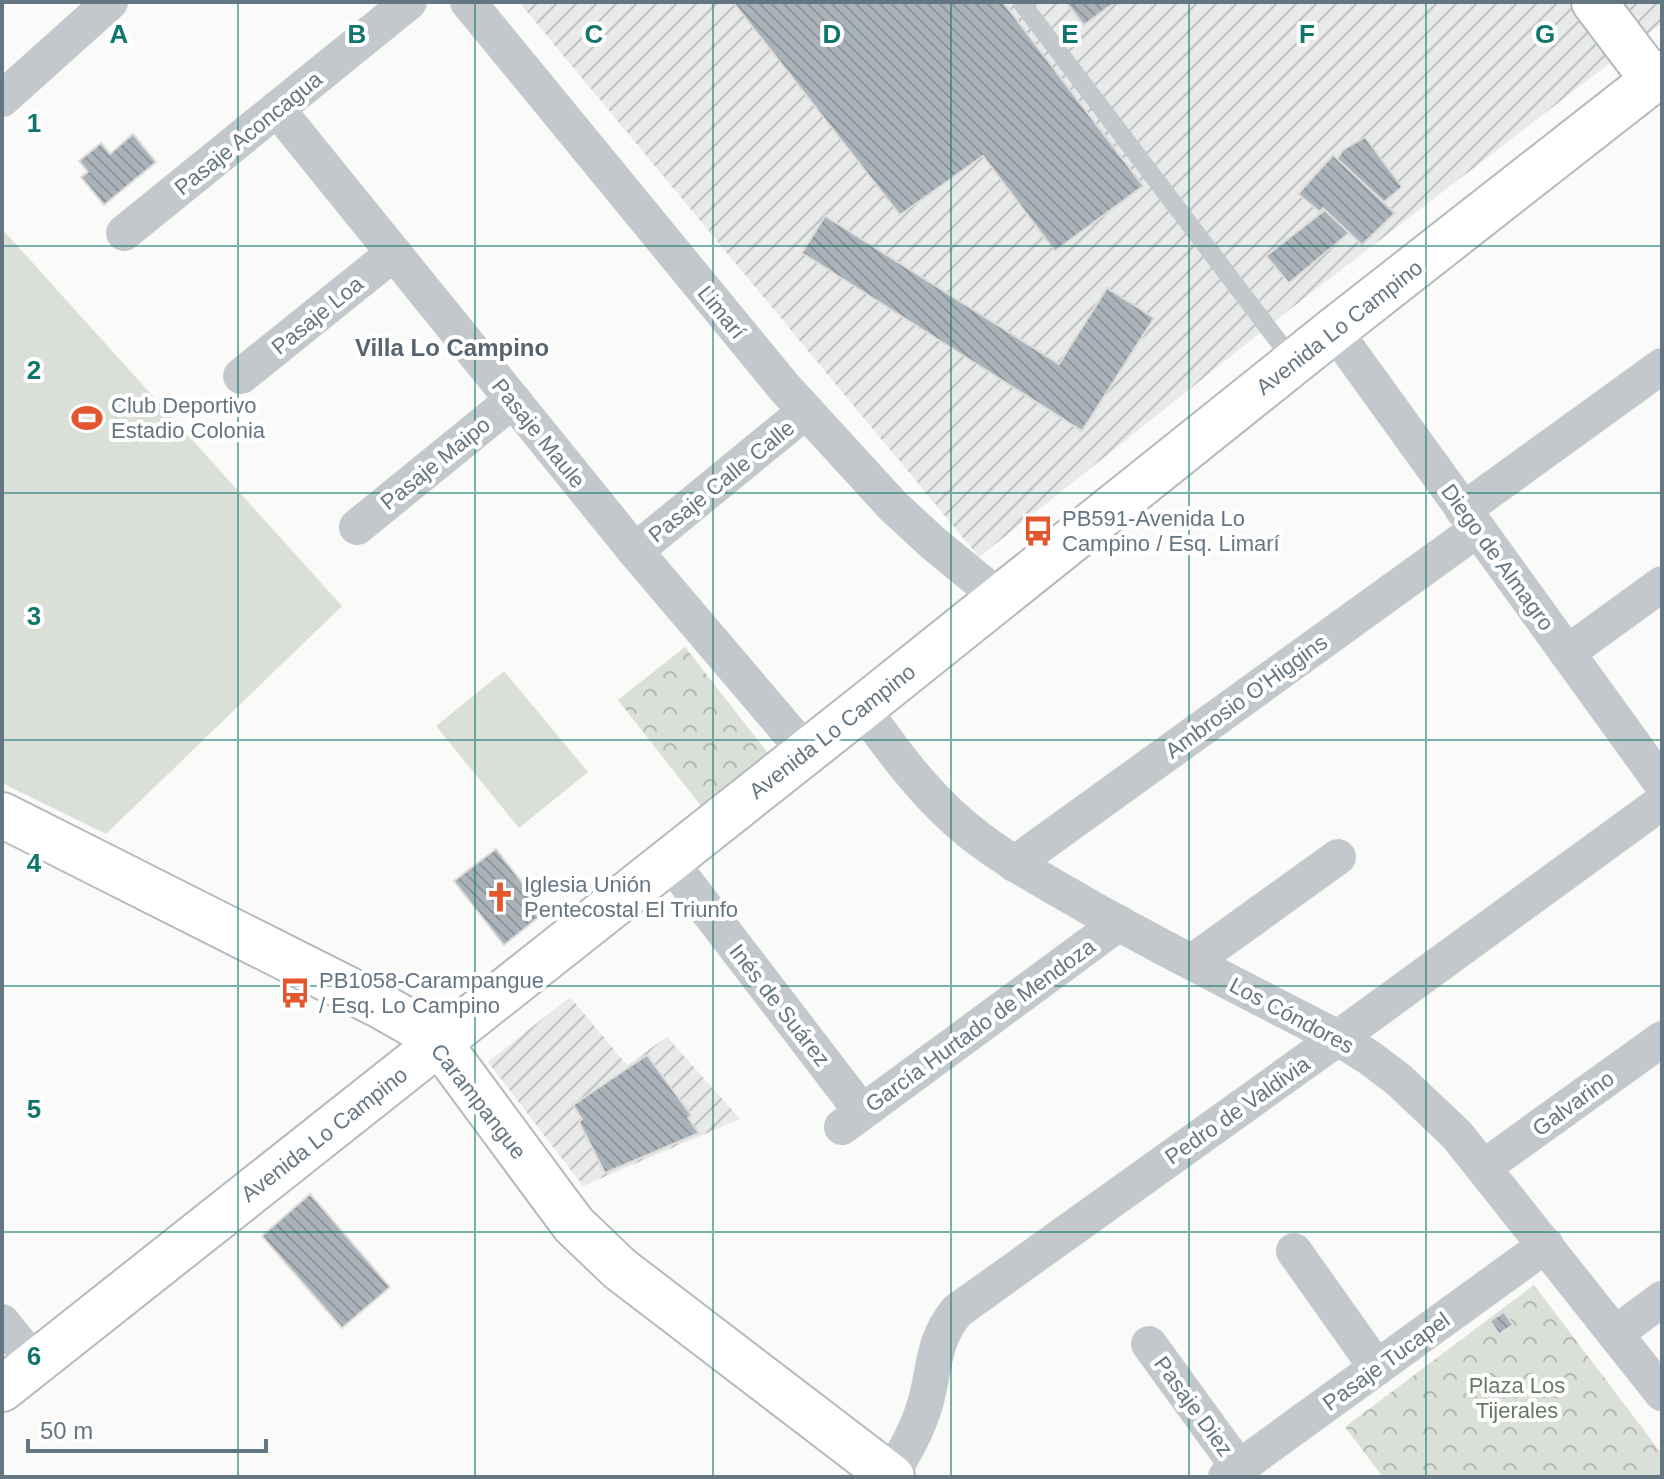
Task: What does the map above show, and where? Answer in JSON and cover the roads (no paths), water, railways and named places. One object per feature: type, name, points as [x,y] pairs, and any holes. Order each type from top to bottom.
[{"type":"main road","points":[[1594,2],[1658,77]]},
{"type":"main road","name":"Avenida Lo Campino","points":[[18,1376],[440,1044],[1334,330],[1658,77]]},
{"type":"main road","name":"Carampangue","points":[[3,818],[381,1006],[440,1044],[574,1225],[595,1246],[620,1269],[891,1476]]},
{"type":"street","points":[[2,99],[110,2]]},
{"type":"street","name":"Pasaje Aconcagua","points":[[124,233],[409,2]]},
{"type":"street","name":"Limarí","points":[[468,2],[784,387],[893,506],[1000,598]]},
{"type":"street","name":"Pasaje Maule","points":[[277,109],[635,551],[806,752]]},
{"type":"street","name":"Pasaje Loa","points":[[241,376],[394,253]]},
{"type":"street","name":"Diego de Almagro","points":[[1334,330],[1662,784]]},
{"type":"street","name":"Ambrosio O'Higgins","points":[[1014,864],[1470,520],[1662,366]]},
{"type":"street","name":"Pasaje Maipo","points":[[357,527],[513,400]]},
{"type":"street","name":"Pasaje Calle Calle","points":[[635,551],[806,411]]},
{"type":"street","points":[[1567,653],[1662,584]]},
{"type":"street","name":"Los Cóndores","points":[[862,708],[929,795],[967,829],[1014,864],[1338,1038],[1370,1058],[1427,1105],[1484,1167],[1662,1393]]},
{"type":"street","name":"Pedro de Valdivia","points":[[891,1476],[914,1433],[927,1397],[940,1336],[957,1311],[1662,802]]},
{"type":"street","points":[[1192,962],[1338,857]]},
{"type":"street","name":"Inés de Suárez","points":[[669,860],[852,1119]]},
{"type":"street","name":"García Hurtado de Mendoza","points":[[852,1119],[1119,923]]},
{"type":"street","name":"Galvarino","points":[[1484,1167],[1662,1039]]},
{"type":"street","name":"Pasaje Tucapel","points":[[1233,1472],[1546,1245]]},
{"type":"street","points":[[1294,1251],[1377,1368]]},
{"type":"street","points":[[1615,1334],[1662,1299]]},
{"type":"street","points":[[2,1322],[18,1376]]},
{"type":"street","name":"Pasaje Diez","points":[[1149,1344],[1233,1472]]},
{"type":"lane","points":[[1021,2],[1294,362]]},
{"type":"place","name":"Club Deportivo Estadio Colonia","points":[[87,418]]},
{"type":"place","name":"PB591-Avenida Lo Campino / Esq. Limarí","points":[[1038,531]]},
{"type":"place","name":"Iglesia Unión Pentecostal El Triunfo","points":[[500,897]]},
{"type":"place","name":"PB1058-Carampangue / Esq. Lo Campino","points":[[295,993]]},
{"type":"district","name":"Villa Lo Campino","points":[[452,348]]},
{"type":"park label","name":"Plaza Los Tijerales","points":[[1517,1398]]}]
